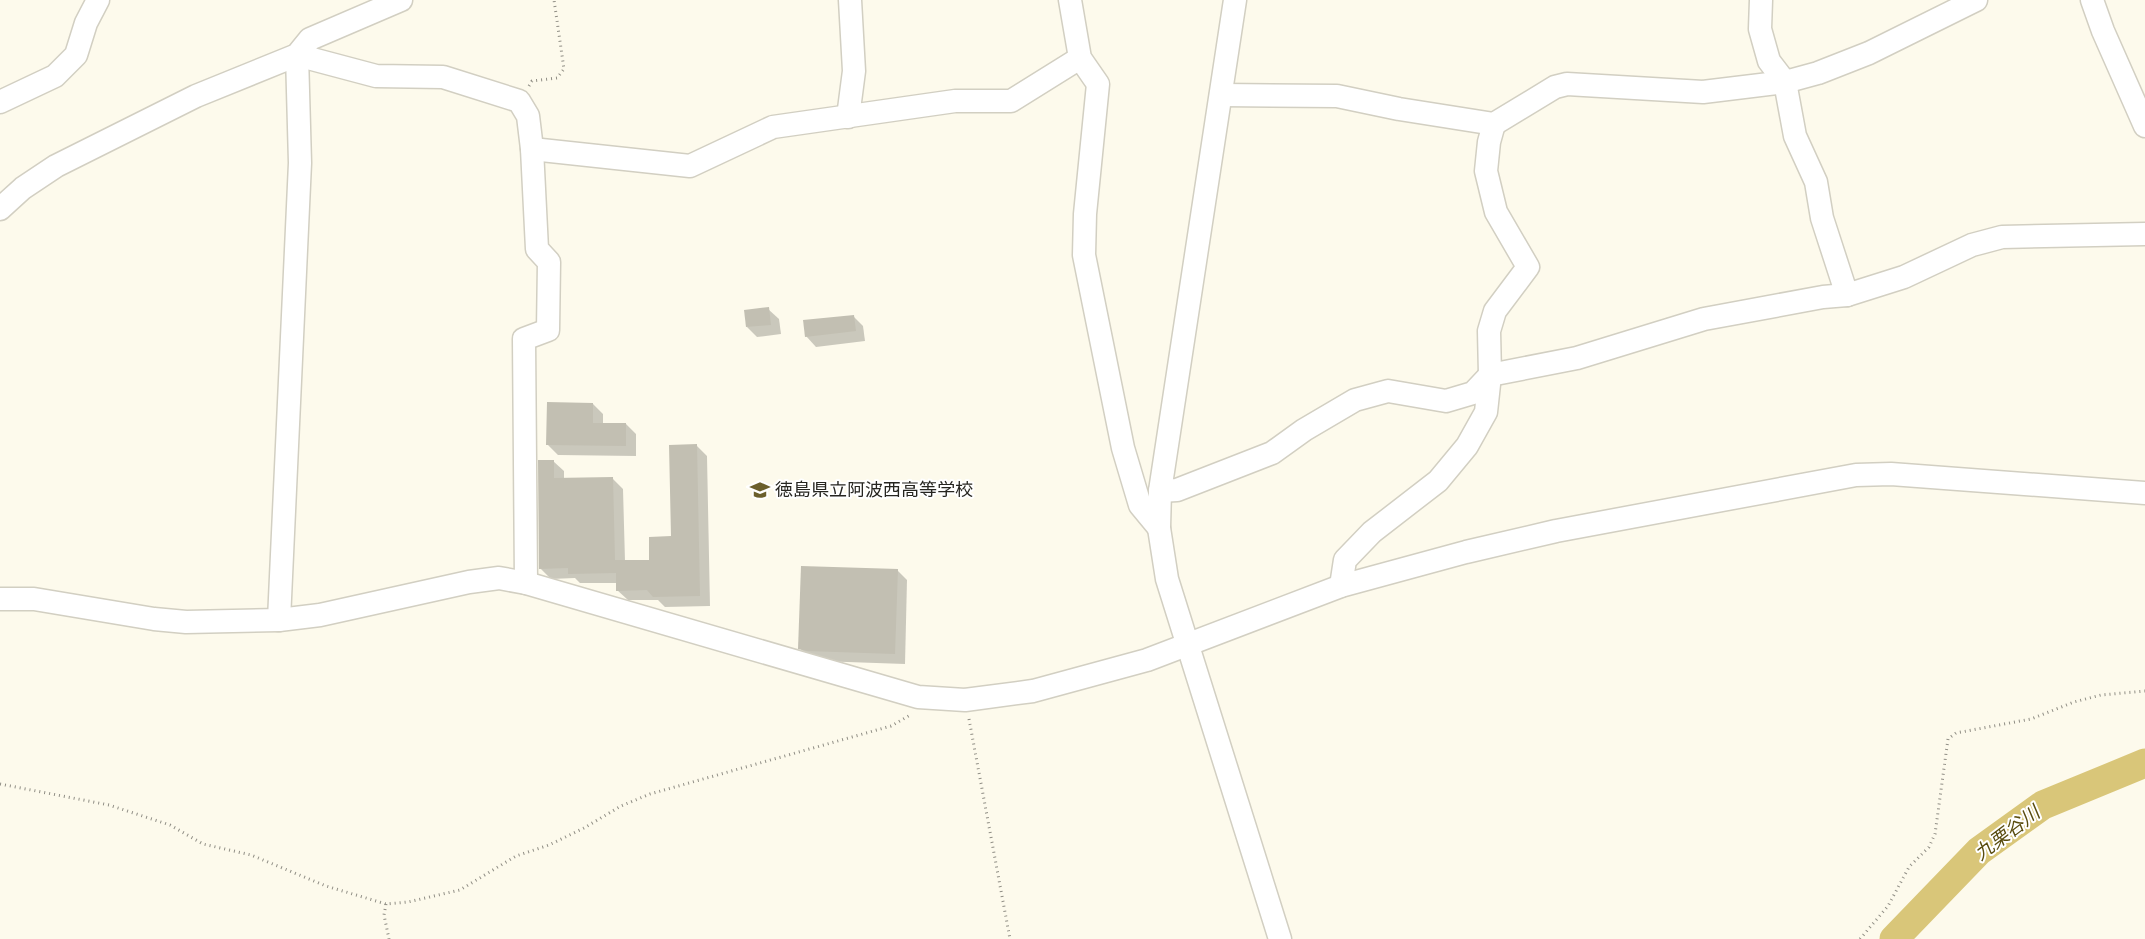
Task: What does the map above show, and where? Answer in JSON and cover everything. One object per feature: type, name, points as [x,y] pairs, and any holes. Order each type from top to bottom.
[{"type":"street","points":[[0,102],[55,76],[76,55],[86,23],[98,0]]},
{"type":"street","points":[[0,209],[23,188],[56,166],[196,96],[297,55],[310,38],[401,0]]},
{"type":"street","points":[[848,116],[854,71],[850,0]]},
{"type":"street","points":[[1070,0],[1080,58],[1098,84],[1084,255],[1123,448],[1140,505],[1159,528]]},
{"type":"street","points":[[1235,0],[1160,490],[1159,528],[1168,579],[1187,644],[1280,939]]},
{"type":"street","points":[[1761,0],[1760,29],[1769,61],[1785,82],[1795,136],[1816,182],[1822,218],[1847,295]]},
{"type":"street","points":[[1220,95],[1337,96],[1399,109],[1494,124],[1555,87],[1567,84],[1704,92],[1785,82],[1818,73],[1869,54],[1976,0]]},
{"type":"street","points":[[2092,0],[2103,31],[2145,126]]},
{"type":"street","points":[[297,55],[376,76],[443,77],[519,101],[528,116],[532,149],[537,249],[549,262],[548,330],[524,339],[526,583]]},
{"type":"street","points":[[279,620],[300,163],[297,55]]},
{"type":"street","points":[[532,149],[690,166],[774,127],[955,101],[1011,101],[1080,58]]},
{"type":"street","points":[[1341,586],[1345,560],[1372,532],[1438,481],[1467,446],[1486,412],[1490,375],[1489,331],[1495,311],[1528,267],[1496,212],[1486,171],[1489,142],[1494,124]]},
{"type":"street","points":[[1160,490],[1177,490],[1272,453],[1304,430],[1355,400],[1388,391],[1446,401],[1473,393],[1490,375],[1577,358],[1704,320],[1822,297],[1847,295],[1904,277],[1972,245],[2002,237],[2065,234],[2145,234]]},
{"type":"street","points":[[0,599],[34,600],[154,619],[186,622],[279,620],[320,615],[470,582],[500,578],[526,583],[918,697],[965,700],[1033,691],[1147,660],[1341,586],[1466,552],[1556,531],[1856,476],[1891,474],[2145,493]]},
{"type":"path","points":[[519,101],[532,81],[557,78],[564,69],[554,0]]},
{"type":"path","points":[[1860,939],[1888,906],[1909,867],[1929,847],[1935,834],[1948,739],[1956,733],[2031,719],[2074,702],[2101,695],[2145,691]]},
{"type":"path","points":[[0,784],[109,805],[170,825],[203,844],[251,855],[326,886],[386,904],[408,902],[460,890],[516,856],[548,845],[584,828],[621,806],[650,794],[891,726],[912,715],[918,697]]},
{"type":"path","points":[[965,700],[1010,939]]},
{"type":"path","points":[[386,904],[384,914],[389,939]]},
{"type":"building","points":[[769,307],[771,325],[746,327],[744,310]]},
{"type":"building","points":[[854,315],[856,331],[805,337],[803,320]]},
{"type":"building","points":[[547,402],[593,403],[593,423],[626,423],[626,446],[546,445]]},
{"type":"building","points":[[697,444],[700,596],[653,597],[647,590],[616,591],[616,573],[568,574],[568,568],[539,569],[538,460],[554,460],[554,478],[613,477],[615,560],[649,560],[649,537],[671,536],[669,445]]},
{"type":"building","points":[[801,566],[898,569],[895,654],[807,651],[798,649]]},
{"type":"waterway","name":"九栗谷川","points":[[1894,939],[1979,851],[2043,805],[2145,763]]},
{"type":"place","name":"徳島県立阿波西高等学校","points":[[760,490]]}]
